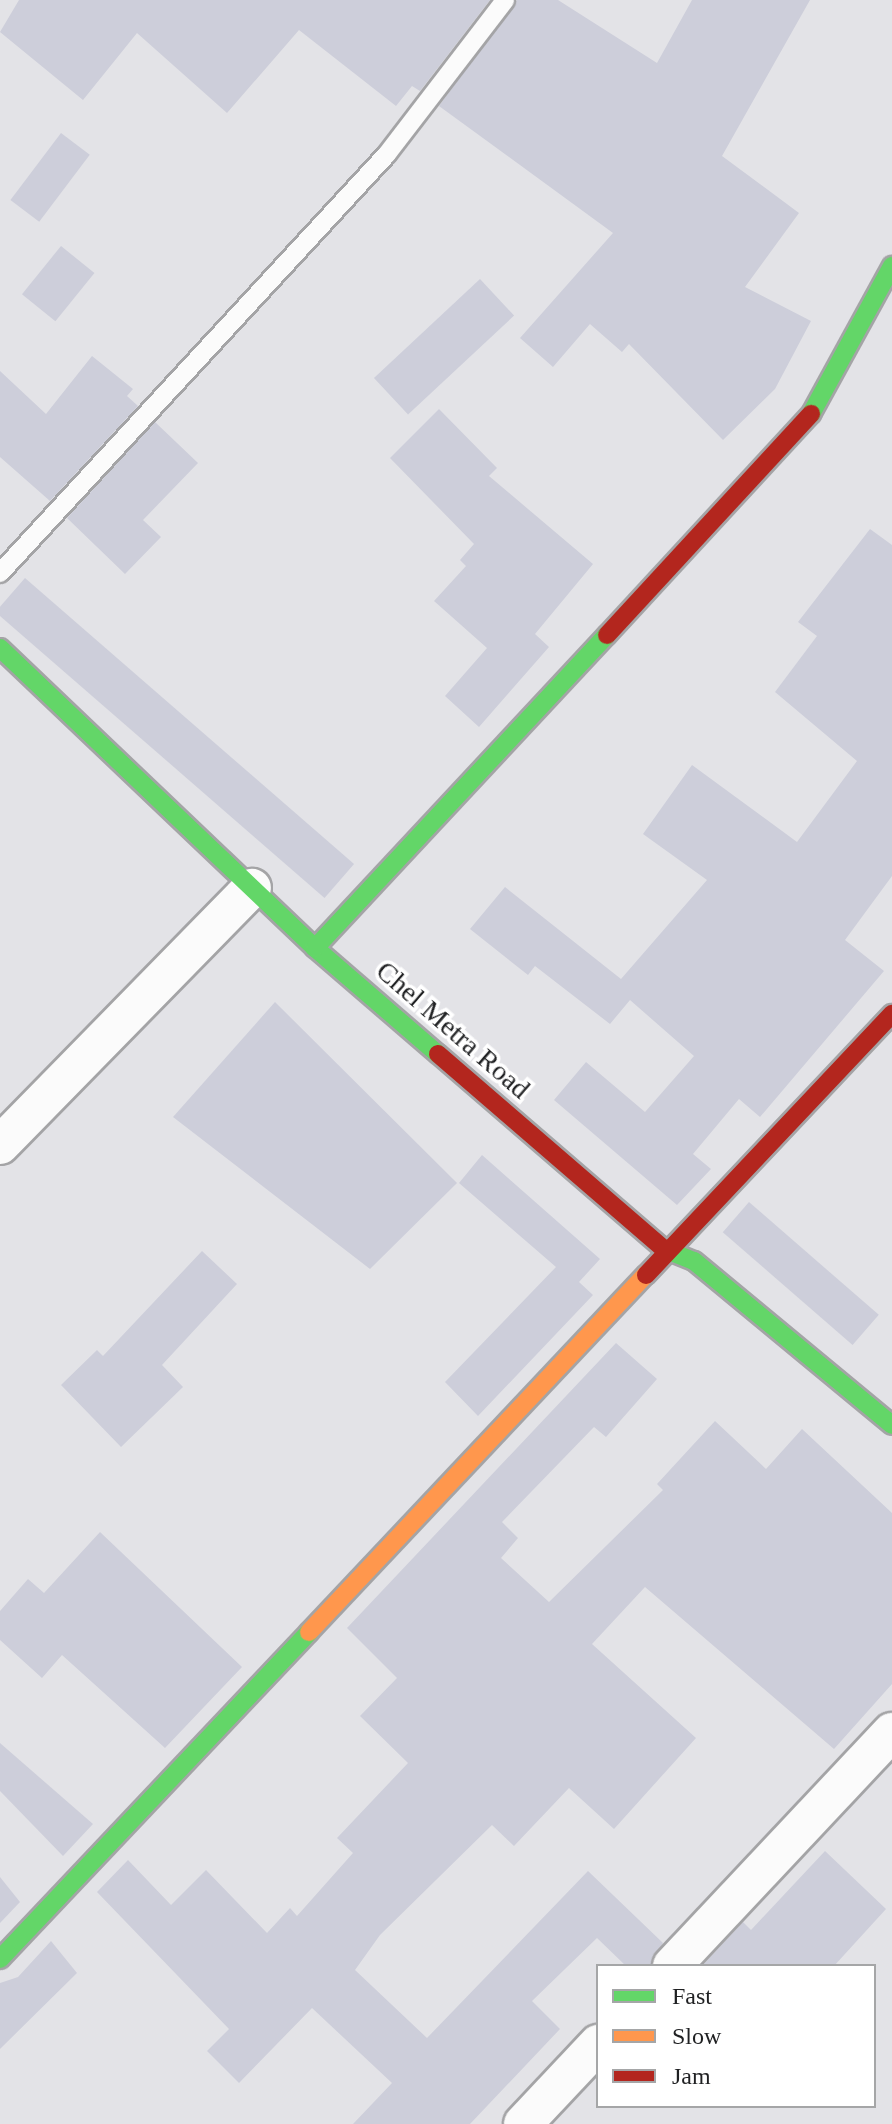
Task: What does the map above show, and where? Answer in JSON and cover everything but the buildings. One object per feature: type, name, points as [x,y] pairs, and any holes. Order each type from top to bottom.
[{"type":"street","points":[[315,948],[808,420],[892,266]]},
{"type":"street","name":"Chel Metra Road","points":[[0,648],[315,948],[670,1254],[694,1261],[892,1425]]},
{"type":"street","points":[[0,1145],[252,888]]},
{"type":"street","points":[[0,1959],[670,1254],[892,1014]]},
{"type":"street","points":[[674,1964],[892,1732]]},
{"type":"street","points":[[523,2124],[596,2046]]},
{"type":"lane","points":[[0,573],[387,154],[505,0]]},
{"type":"traffic: fast","points":[[811,414],[892,266]]},
{"type":"traffic: fast","points":[[315,948],[607,635]]},
{"type":"traffic: fast","points":[[0,648],[315,948],[438,1054]]},
{"type":"traffic: fast","points":[[664,1249],[694,1261],[892,1425]]},
{"type":"traffic: fast","points":[[0,1959],[309,1632]]},
{"type":"traffic: slow","points":[[309,1632],[646,1275]]},
{"type":"traffic: jam","points":[[607,635],[811,414]]},
{"type":"traffic: jam","points":[[646,1275],[892,1014]]},
{"type":"traffic: jam","points":[[438,1054],[664,1249]]}]
